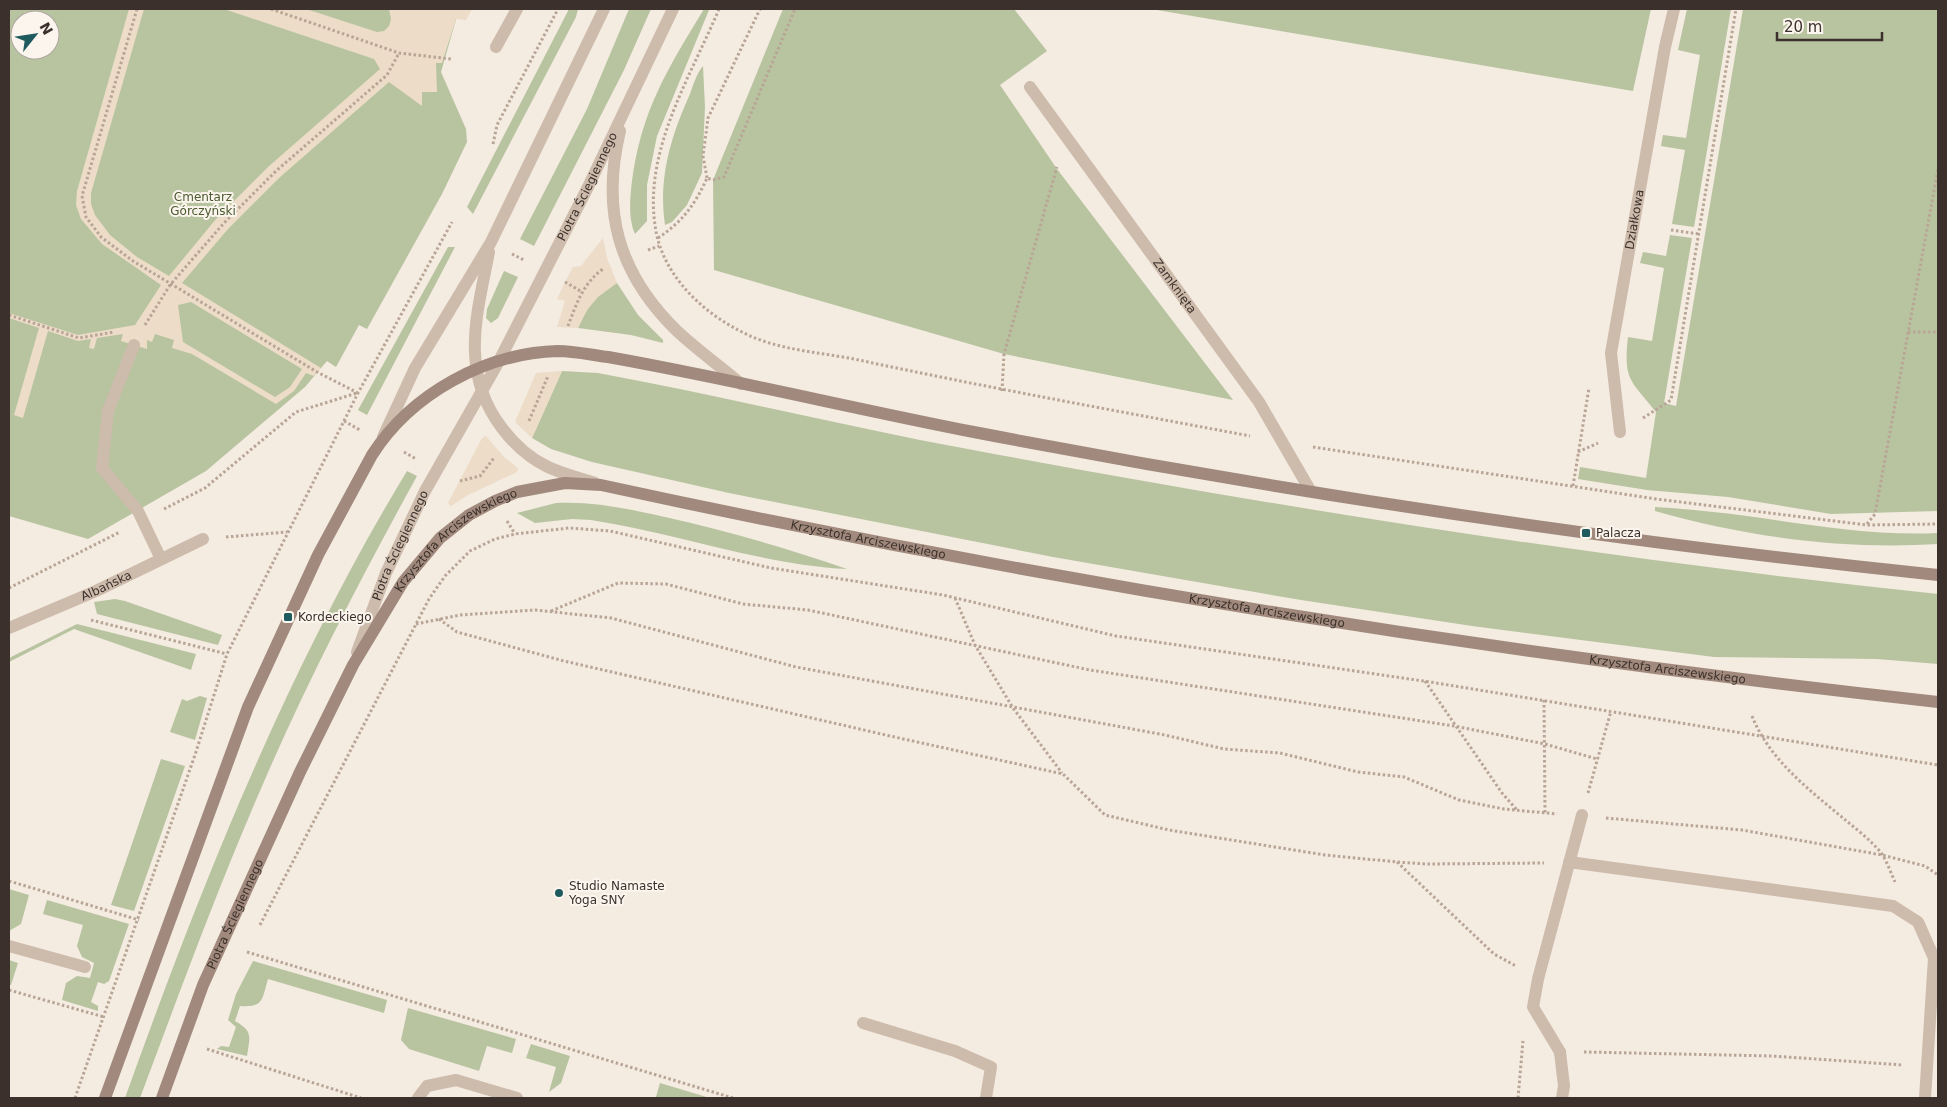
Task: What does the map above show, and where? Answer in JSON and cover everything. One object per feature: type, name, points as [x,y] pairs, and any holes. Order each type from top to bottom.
[{"type":"main road","points":[[105,1098],[216,788],[248,707],[318,555],[381,441],[408,411],[441,388],[475,369],[499,361],[558,351],[608,356],[979,433],[1405,506],[1706,550],[1936,574]]},
{"type":"main road","name":"Krzysztofa Arciszewskiego","points":[[353,665],[403,582],[440,538],[469,515],[510,495],[537,487],[565,482],[601,485],[921,551],[1229,606],[1532,652],[1938,702]]},
{"type":"main road","name":"Piotra Ściegiennego","points":[[162,1098],[217,952],[300,772],[353,665]]},
{"type":"street","points":[[496,47],[517,9]]},
{"type":"street","points":[[381,441],[415,368],[491,242],[604,9]]},
{"type":"street","name":"Piotra Ściegiennego","points":[[353,665],[386,573],[425,492],[499,361],[588,187],[673,9]]},
{"type":"street","name":"Działkowa","points":[[1620,432],[1611,353],[1665,47],[1674,9]]},
{"type":"street","name":"Zamknięta","points":[[1030,87],[1254,395],[1310,490]]},
{"type":"street","points":[[626,104],[616,146],[612,186],[615,225],[630,270],[647,297],[667,320],[741,384]]},
{"type":"street","name":"Krzysztofa Arciszewskiego","points":[[491,242],[474,330],[475,369],[481,392],[493,417],[512,441],[530,457],[548,467],[601,485]]},
{"type":"street","points":[[134,345],[108,411],[102,468],[138,511],[161,559]]},
{"type":"street","name":"Albańska","points":[[9,628],[203,539]]},
{"type":"street","points":[[1562,1098],[1564,1086],[1560,1052],[1533,1007],[1538,979],[1582,815]]},
{"type":"street","points":[[1570,862],[1894,906],[1918,922],[1934,958],[1925,1098]]},
{"type":"street","points":[[9,946],[85,967]]},
{"type":"street","points":[[863,1023],[955,1050],[992,1067],[986,1098]]},
{"type":"street","points":[[418,1098],[427,1086],[456,1080],[517,1098]]},
{"type":"path","points":[[138,9],[82,196],[86,217],[101,237],[170,285],[317,372],[358,393]]},
{"type":"path","points":[[271,9],[281,10],[399,53],[451,59]]},
{"type":"path","points":[[493,144],[497,124],[558,9]]},
{"type":"path","points":[[719,9],[693,63],[658,158],[654,186],[654,209],[659,246],[676,276],[692,298],[720,320],[744,333],[789,348],[848,357],[1002,391],[1284,443],[1656,499],[1867,525],[1938,524]]},
{"type":"path","points":[[658,238],[685,217],[696,202],[707,178],[703,156],[708,118],[760,9]]},
{"type":"path","points":[[707,178],[714,180],[724,177],[795,9]]},
{"type":"path","points":[[1671,400],[1736,9]]},
{"type":"path","points":[[134,345],[170,285],[224,223],[276,171],[387,75],[399,53]]},
{"type":"path","points":[[1002,391],[1004,354],[1057,169]]},
{"type":"path","points":[[1867,525],[1875,514],[1938,169]]},
{"type":"path","points":[[76,1098],[195,755],[226,654],[358,393],[452,222]]},
{"type":"path","points":[[1671,230],[1698,234]]},
{"type":"path","points":[[460,481],[480,476],[499,452],[528,425],[582,292]]},
{"type":"path","points":[[9,315],[79,338],[116,331]]},
{"type":"path","points":[[1908,332],[1938,332]]},
{"type":"path","points":[[9,588],[205,488],[296,412],[358,393]]},
{"type":"path","points":[[259,927],[429,599],[445,576],[470,551],[495,539],[515,534],[569,528],[610,531],[771,568],[908,588],[1116,636],[1424,681],[1938,765]]},
{"type":"path","points":[[203,539],[287,532]]},
{"type":"path","points":[[551,612],[618,583],[666,584],[743,604],[808,610],[1090,670],[1454,726],[1545,744],[1598,759]]},
{"type":"path","points":[[955,598],[975,645],[1013,708],[1063,774],[1105,815],[1169,830],[1218,838],[1325,854],[1397,862],[1508,864],[1570,862]]},
{"type":"path","points":[[416,624],[460,615],[516,611],[551,612],[611,618],[796,667],[1165,735],[1224,749],[1280,753],[1358,772],[1404,777],[1459,800],[1518,811],[1742,830],[1882,855],[1925,866],[1938,875]]},
{"type":"path","points":[[89,619],[226,654]]},
{"type":"path","points":[[439,619],[457,632],[564,661],[1063,774]]},
{"type":"path","points":[[1424,681],[1502,793],[1518,811]]},
{"type":"path","points":[[1544,700],[1545,813]]},
{"type":"path","points":[[1582,815],[1610,711]]},
{"type":"path","points":[[1752,716],[1760,736],[1811,791],[1866,837],[1882,855],[1896,883],[1899,910]]},
{"type":"path","points":[[1397,862],[1494,954],[1538,979]]},
{"type":"path","points":[[9,881],[139,920]]},
{"type":"path","points":[[243,960],[251,943]]},
{"type":"path","points":[[247,952],[733,1098]]},
{"type":"path","points":[[9,990],[104,1017]]},
{"type":"path","points":[[1518,1098],[1525,1022],[1533,1007]]},
{"type":"path","points":[[211,1040],[207,1051],[361,1098]]},
{"type":"path","points":[[1560,1052],[1772,1056],[1926,1067]]},
{"type":"green space","name":"Cmentarz Górczyński","points":[[9,9],[459,9],[441,72],[466,129],[467,142],[442,194],[367,329],[359,325],[336,367],[327,361],[305,387],[206,471],[88,539],[9,516]]},
{"type":"green space","points":[[569,9],[578,9],[576,17],[473,214],[467,207]]},
{"type":"green space","points":[[629,9],[651,9],[624,70],[534,246],[520,239],[587,109]]},
{"type":"green space","points":[[704,9],[709,10],[657,136],[647,185],[647,221],[635,234],[630,208],[636,156],[642,133],[649,111],[668,71]]},
{"type":"green space","points":[[783,9],[1014,9],[1047,51],[1000,85],[1057,169],[1233,400],[1004,354],[714,270],[713,180]]},
{"type":"green space","points":[[1151,9],[1651,9],[1633,91]]},
{"type":"green space","points":[[1687,9],[1731,9],[1694,227],[1672,224],[1685,150],[1661,146],[1663,135],[1686,138],[1700,55],[1678,50]]},
{"type":"green space","points":[[1743,9],[1938,9],[1938,511],[1831,514],[1728,497],[1647,490],[1578,479],[1580,467],[1646,478],[1656,412],[1635,386],[1628,372],[1628,337],[1652,341],[1664,268],[1640,263],[1643,252],[1666,256],[1670,235],[1692,238],[1664,403],[1676,406]]},
{"type":"green space","points":[[703,66],[705,107],[702,173],[687,205],[672,222],[665,225],[663,191],[668,158],[677,126],[695,79]]},
{"type":"green space","points":[[448,247],[455,247],[367,415],[358,410]]},
{"type":"green space","points":[[504,271],[518,277],[498,318],[491,323],[486,318],[487,309]]},
{"type":"green space","points":[[617,283],[638,315],[663,340],[663,343],[631,335],[578,328],[598,296]]},
{"type":"green space","points":[[562,371],[598,373],[926,441],[1093,472],[1334,513],[1696,566],[1938,594],[1938,664],[1877,659],[1714,657],[1472,626],[1301,600],[1053,557],[729,493],[592,462],[551,449],[532,438]]},
{"type":"green space","points":[[407,471],[417,476],[372,558],[269,769],[208,918],[140,1098],[125,1098],[185,937],[250,777],[324,621],[364,545]]},
{"type":"green space","points":[[556,503],[597,504],[665,517],[757,540],[847,569],[815,566],[751,555],[591,520],[572,519],[535,523],[517,513]]},
{"type":"green space","points":[[1655,507],[1724,513],[1866,531],[1914,534],[1938,533],[1938,544],[1867,545],[1795,540],[1690,520],[1655,511]]},
{"type":"green space","points":[[115,599],[222,635],[218,645],[97,614],[94,602]]},
{"type":"green space","points":[[77,624],[196,654],[191,670],[74,629],[9,662],[9,658]]},
{"type":"green space","points":[[200,696],[207,698],[195,740],[170,732],[182,699],[187,701]]},
{"type":"green space","points":[[161,759],[185,766],[134,911],[111,905]]},
{"type":"green space","points":[[9,889],[29,895],[21,924],[9,931]]},
{"type":"green space","points":[[47,900],[129,924],[109,981],[104,984],[98,982],[91,1002],[98,1006],[98,1011],[62,1000],[66,983],[77,976],[90,978],[94,963],[82,957],[77,946],[83,925],[43,914]]},
{"type":"green space","points":[[9,960],[18,963],[11,985],[9,985]]},
{"type":"green space","points":[[253,961],[387,1000],[384,1013],[268,979],[261,1001],[254,1005],[240,1006],[235,1021],[245,1028],[249,1035],[247,1056],[217,1049],[221,1046],[229,1047],[236,1027],[228,1020],[236,994]]},
{"type":"green space","points":[[408,1008],[516,1039],[512,1053],[487,1046],[479,1071],[409,1049],[401,1040]]},
{"type":"green space","points":[[531,1044],[570,1056],[561,1083],[549,1092],[556,1067],[526,1058]]},
{"type":"green space","points":[[660,1083],[710,1098],[656,1097]]},
{"type":"shaded area","points":[[129,9],[144,9],[91,193],[91,204],[95,215],[110,235],[137,257],[169,276],[216,219],[268,167],[380,69],[374,59],[224,9],[306,9],[377,32],[384,31],[389,26],[391,19],[389,9],[472,9],[466,20],[456,19],[442,63],[436,63],[437,92],[422,92],[422,106],[389,82],[279,178],[228,229],[182,283],[321,368],[314,376],[306,373],[294,391],[276,404],[192,354],[172,348],[174,340],[155,334],[152,342],[147,340],[147,349],[121,341],[123,334],[97,338],[94,349],[89,348],[91,339],[78,341],[48,331],[23,418],[14,415],[39,328],[9,318],[9,313],[78,335],[135,325],[161,285],[102,244],[81,219],[76,205],[77,191]],"holes":[[[191,302],[302,369],[290,387],[275,397],[183,342],[178,305]]]},
{"type":"shaded area","points":[[603,238],[607,258],[617,283],[598,297],[587,310],[578,328],[557,327],[565,301],[557,299],[565,282],[573,267],[581,266]]},
{"type":"shaded area","points":[[562,371],[532,438],[515,422],[536,373]]},
{"type":"shaded area","points":[[486,436],[504,457],[518,468],[517,472],[468,495],[451,506],[448,503],[482,438]]},
{"type":"place","name":"Palacza","points":[[1586,533]]},
{"type":"place","name":"Kordeckiego","points":[[288,617]]},
{"type":"place","name":"Studio Namaste Yoga SNY","points":[[559,893]]}]
